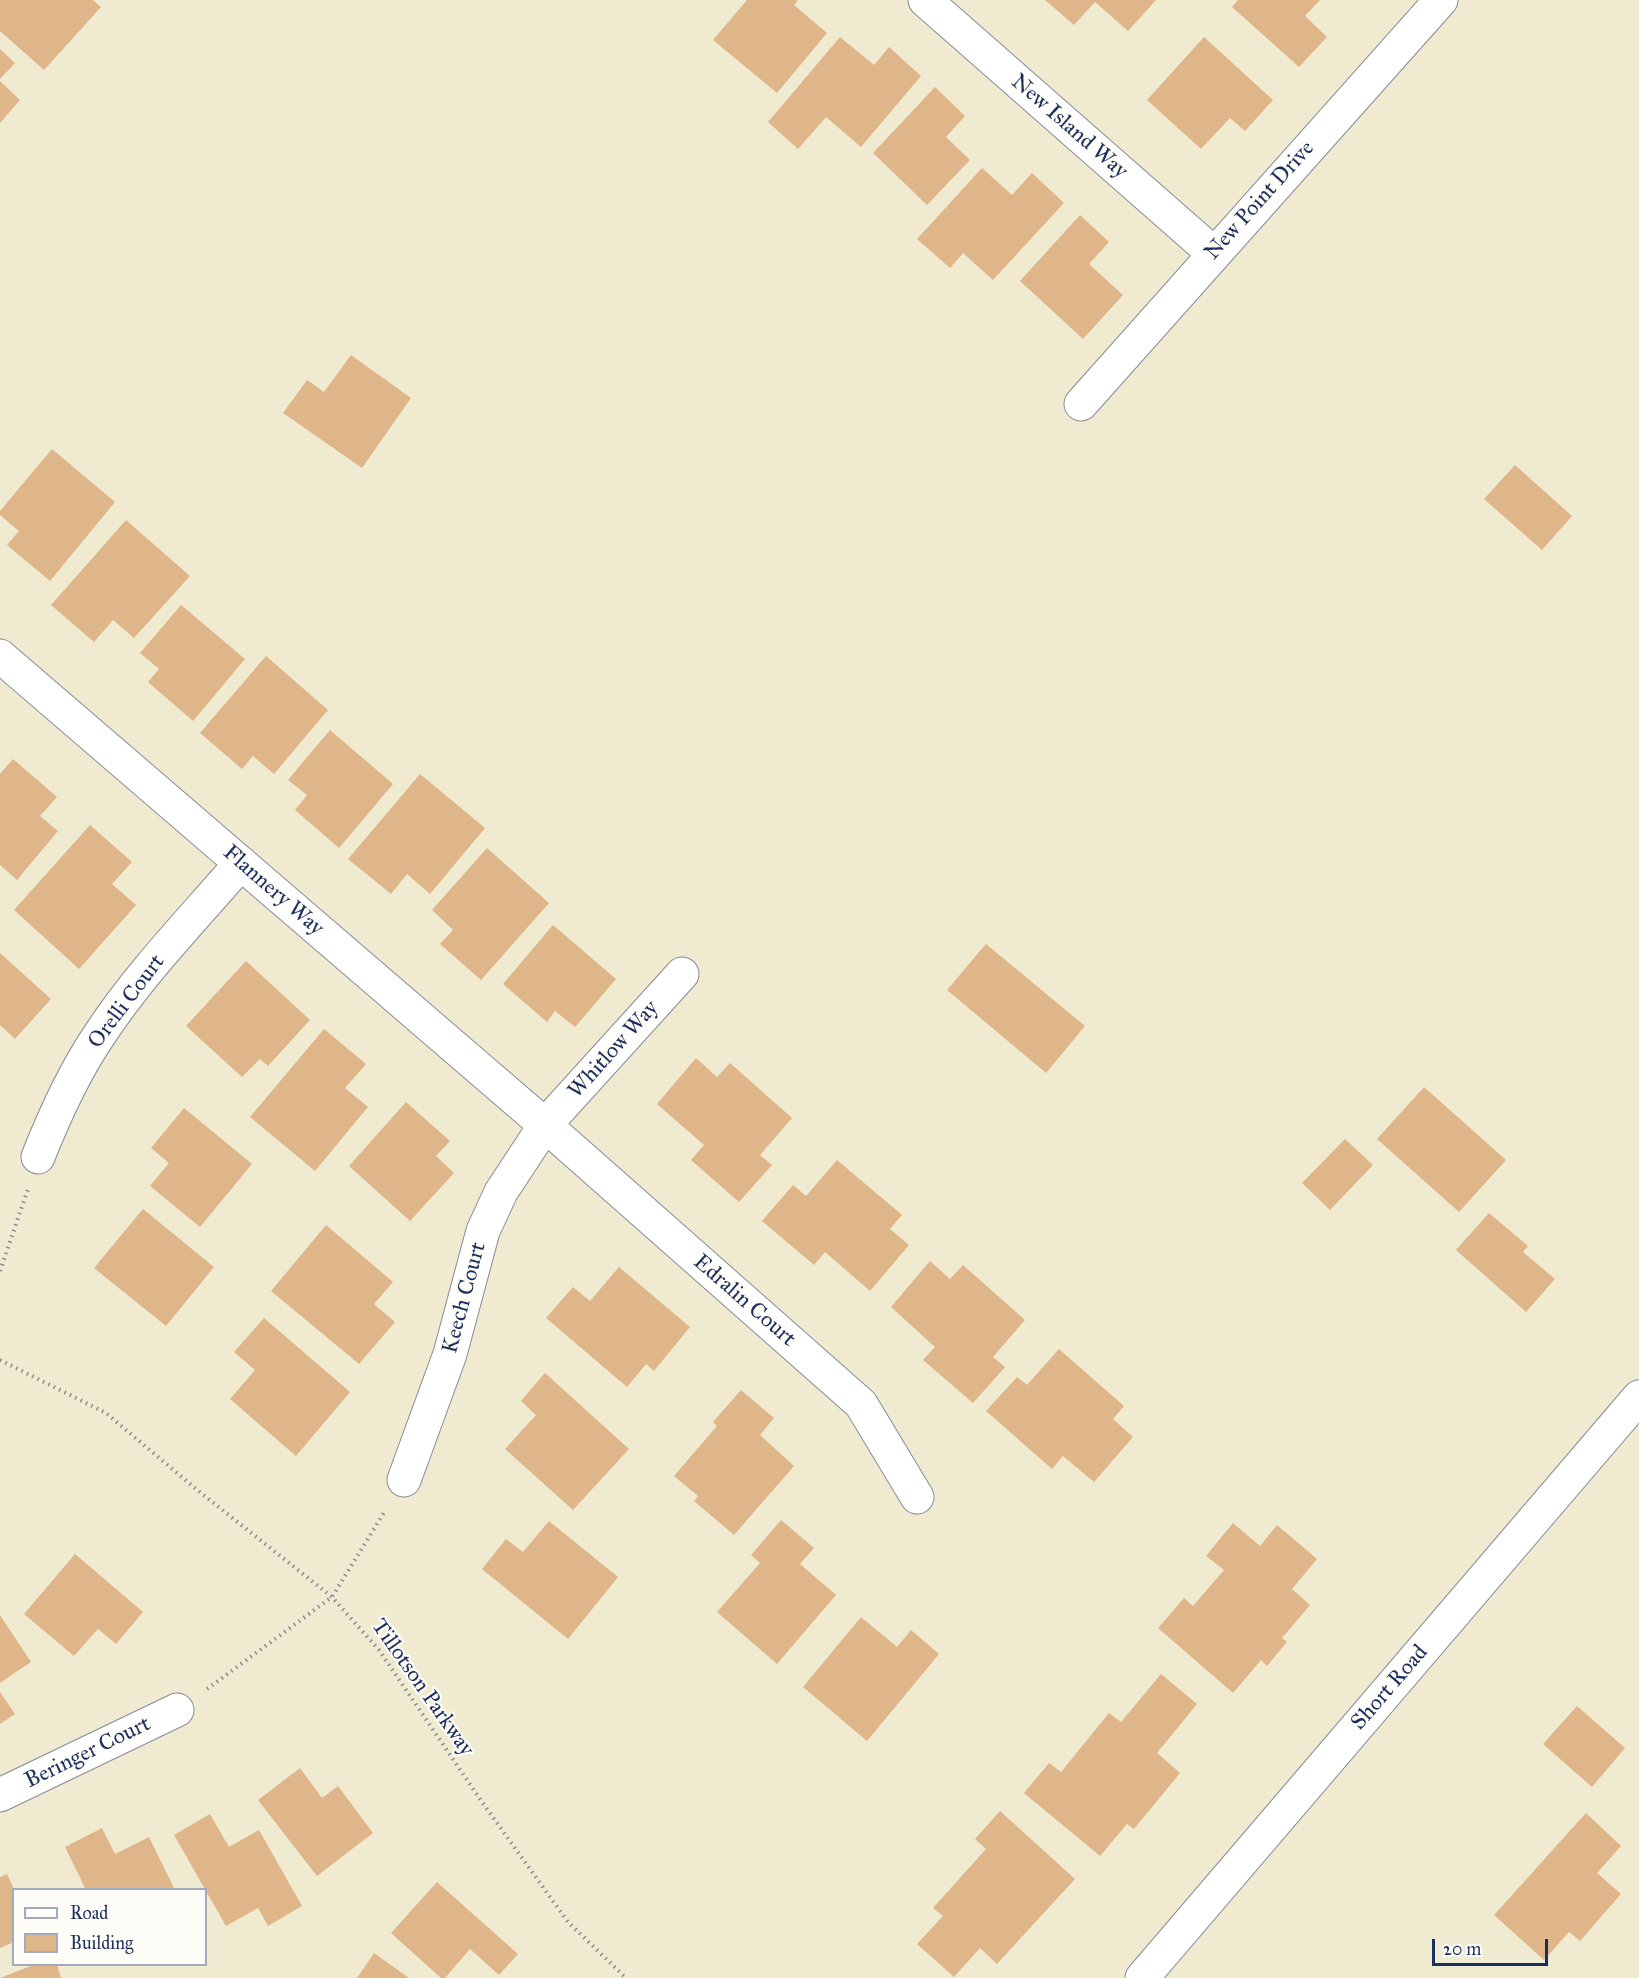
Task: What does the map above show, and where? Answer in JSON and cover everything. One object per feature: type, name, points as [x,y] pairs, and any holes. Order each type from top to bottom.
[{"type":"street","name":"New Island Way","points":[[925,0],[1213,253]]},
{"type":"street","name":"New Point Drive","points":[[1082,404],[1213,253],[1441,0]]},
{"type":"street","name":"Flannery Way","points":[[0,656],[545,1125]]},
{"type":"street","name":"Orelli Court","points":[[38,1157],[56,1112],[99,1034],[125,997],[241,863]]},
{"type":"street","name":"Whitlow Way","points":[[545,1125],[682,975]]},
{"type":"street","name":"Keech Court","points":[[404,1480],[450,1354],[483,1231],[501,1192],[545,1125]]},
{"type":"street","name":"Edralin Court","points":[[545,1125],[861,1404],[917,1497]]},
{"type":"street","name":"Short Road","points":[[1142,1978],[1639,1397]]},
{"type":"street","name":"Beringer Court","points":[[0,1795],[177,1710]]},
{"type":"path","points":[[0,1271],[38,1157]]},
{"type":"path","name":"Tillotson Parkway","points":[[0,1360],[106,1413],[196,1489],[332,1597],[379,1650],[482,1802],[568,1922],[622,1977]]},
{"type":"path","points":[[177,1710],[332,1597],[404,1480]]},
{"type":"building","points":[[0,0],[93,0],[101,7],[44,70],[0,31]]},
{"type":"building","points":[[747,0],[798,0],[794,5],[827,33],[777,93],[713,40]]},
{"type":"building","points":[[1045,0],[1156,0],[1128,31],[1095,2],[1074,25]]},
{"type":"building","points":[[1238,0],[1320,0],[1305,16],[1327,37],[1299,67],[1232,7]]},
{"type":"building","points":[[840,37],[874,65],[889,47],[921,76],[861,147],[826,117],[798,149],[768,122]]},
{"type":"building","points":[[1204,37],[1273,100],[1245,131],[1230,118],[1201,149],[1147,100]]},
{"type":"building","points":[[0,49],[15,63],[0,79]]},
{"type":"building","points":[[0,81],[20,100],[0,123]]},
{"type":"building","points":[[935,87],[965,116],[946,137],[970,160],[927,205],[873,153]]},
{"type":"building","points":[[982,168],[1012,195],[1032,173],[1064,203],[993,280],[963,253],[950,268],[917,239]]},
{"type":"building","points":[[1080,215],[1109,242],[1089,264],[1123,295],[1083,339],[1020,281]]},
{"type":"building","points":[[351,355],[411,398],[362,468],[283,413],[307,380],[324,392]]},
{"type":"building","points":[[52,449],[115,502],[50,581],[7,545],[19,531],[0,515],[0,511]]},
{"type":"building","points":[[1515,465],[1572,516],[1542,550],[1484,499]]},
{"type":"building","points":[[126,520],[190,576],[134,638],[113,620],[94,642],[51,605]]},
{"type":"building","points":[[181,605],[245,659],[193,721],[148,682],[159,669],[140,653]]},
{"type":"building","points":[[266,656],[328,710],[274,774],[253,756],[242,769],[200,733]]},
{"type":"building","points":[[330,730],[393,784],[339,848],[295,810],[307,795],[288,780]]},
{"type":"building","points":[[13,759],[57,797],[40,816],[58,831],[17,880],[0,865],[0,774]]},
{"type":"building","points":[[420,774],[485,828],[430,894],[407,874],[391,894],[348,859]]},
{"type":"building","points":[[90,825],[132,862],[112,884],[136,905],[79,969],[14,910]]},
{"type":"building","points":[[487,848],[549,903],[481,980],[440,944],[453,930],[432,910]]},
{"type":"building","points":[[553,925],[616,979],[575,1027],[555,1011],[547,1022],[503,984]]},
{"type":"building","points":[[986,944],[1085,1026],[1046,1073],[947,990]]},
{"type":"building","points":[[0,953],[51,999],[15,1039],[0,1025]]},
{"type":"building","points":[[246,961],[310,1020],[268,1066],[260,1059],[242,1077],[186,1026]]},
{"type":"building","points":[[324,1029],[366,1064],[345,1088],[368,1107],[315,1171],[250,1117]]},
{"type":"building","points":[[696,1058],[717,1077],[730,1063],[792,1118],[760,1155],[772,1165],[739,1202],[691,1160],[704,1145],[657,1104]]},
{"type":"building","points":[[1424,1087],[1506,1160],[1459,1212],[1377,1139]]},
{"type":"building","points":[[406,1102],[450,1141],[436,1156],[454,1173],[410,1221],[349,1166]]},
{"type":"building","points":[[184,1108],[252,1164],[200,1227],[150,1186],[169,1163],[151,1148]]},
{"type":"building","points":[[1345,1139],[1373,1165],[1330,1210],[1302,1183]]},
{"type":"building","points":[[837,1160],[902,1215],[890,1229],[909,1245],[870,1291],[825,1252],[814,1265],[762,1221],[793,1185],[806,1196]]},
{"type":"building","points":[[143,1209],[214,1267],[166,1326],[94,1268]]},
{"type":"building","points":[[1489,1213],[1528,1246],[1523,1252],[1555,1279],[1526,1312],[1456,1250]]},
{"type":"building","points":[[326,1225],[393,1282],[374,1304],[395,1322],[359,1364],[271,1291]]},
{"type":"building","points":[[930,1261],[950,1279],[963,1265],[1025,1320],[993,1357],[1005,1367],[973,1403],[923,1360],[935,1347],[891,1307]]},
{"type":"building","points":[[619,1267],[690,1327],[654,1371],[646,1364],[627,1387],[546,1318],[573,1287],[590,1301]]},
{"type":"building","points":[[264,1318],[350,1392],[296,1456],[230,1399],[255,1370],[234,1352]]},
{"type":"building","points":[[1059,1349],[1124,1406],[1113,1419],[1133,1437],[1094,1482],[1063,1456],[1052,1469],[986,1411],[1017,1377],[1027,1385]]},
{"type":"building","points":[[545,1373],[629,1449],[573,1510],[505,1449],[536,1415],[521,1401]]},
{"type":"building","points":[[741,1390],[774,1418],[760,1435],[794,1466],[734,1535],[694,1501],[698,1496],[674,1476],[717,1426],[713,1422]]},
{"type":"building","points":[[781,1520],[814,1548],[800,1564],[836,1595],[777,1664],[717,1612],[760,1563],[751,1555]]},
{"type":"building","points":[[549,1521],[618,1577],[568,1639],[482,1569],[506,1539],[523,1552]]},
{"type":"building","points":[[1233,1523],[1260,1546],[1277,1525],[1317,1559],[1292,1589],[1310,1605],[1282,1638],[1287,1642],[1267,1666],[1261,1660],[1233,1693],[1158,1628],[1184,1598],[1193,1606],[1224,1570],[1206,1556]]},
{"type":"building","points":[[75,1554],[143,1612],[116,1644],[98,1629],[74,1656],[24,1614]]},
{"type":"building","points":[[0,1615],[31,1662],[0,1683]]},
{"type":"building","points":[[861,1617],[897,1647],[911,1630],[939,1654],[867,1741],[803,1687]]},
{"type":"building","points":[[1161,1674],[1197,1704],[1157,1753],[1180,1773],[1134,1829],[1127,1824],[1100,1856],[1024,1793],[1049,1763],[1061,1772],[1109,1713],[1121,1722]]},
{"type":"building","points":[[0,1692],[15,1714],[0,1724]]},
{"type":"building","points":[[1577,1706],[1625,1748],[1592,1787],[1543,1744]]},
{"type":"building","points":[[300,1768],[322,1798],[338,1786],[373,1833],[317,1876],[258,1800]]},
{"type":"building","points":[[1000,1811],[1075,1879],[997,1964],[980,1948],[954,1977],[917,1944],[943,1916],[933,1908],[986,1849],[975,1839]]},
{"type":"building","points":[[1586,1813],[1621,1846],[1597,1873],[1621,1894],[1580,1941],[1569,1932],[1544,1960],[1494,1915]]},
{"type":"building","points":[[210,1814],[229,1847],[259,1830],[302,1906],[268,1926],[258,1908],[226,1926],[207,1893],[207,1888],[204,1888],[174,1835]]},
{"type":"building","points":[[102,1828],[115,1854],[149,1837],[174,1888],[85,1888],[65,1847]]},
{"type":"building","points":[[7,1874],[14,1888],[12,1943],[0,1948],[0,1877]]},
{"type":"building","points":[[437,1882],[518,1954],[499,1975],[470,1949],[445,1978],[441,1978],[391,1933]]},
{"type":"building","points":[[374,1953],[409,1978],[357,1978]]},
{"type":"building","points":[[31,1966],[58,1966],[61,1978],[0,1978]]}]
